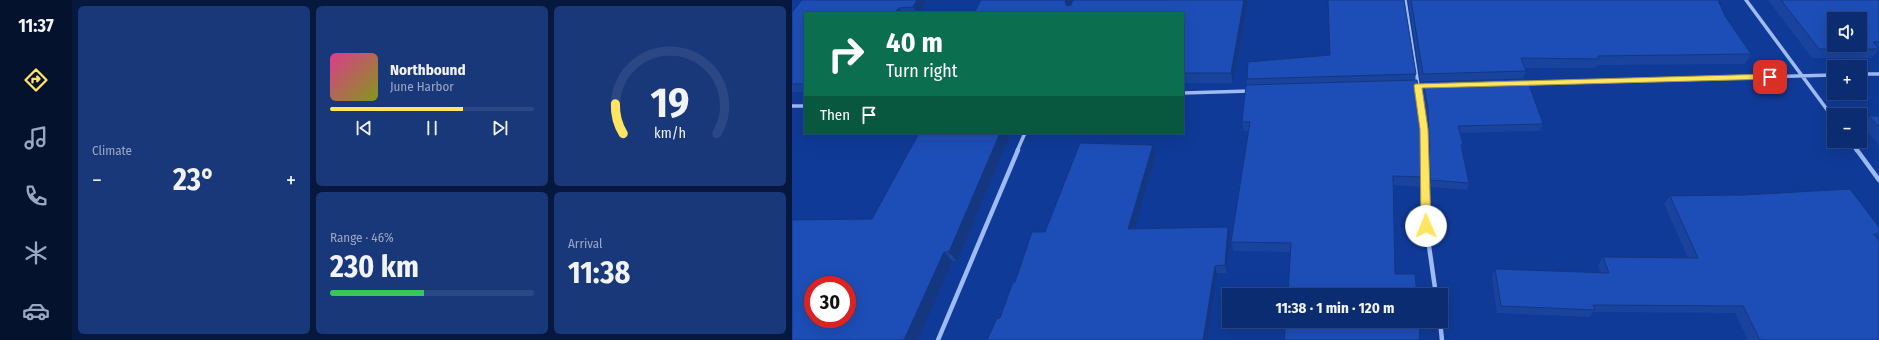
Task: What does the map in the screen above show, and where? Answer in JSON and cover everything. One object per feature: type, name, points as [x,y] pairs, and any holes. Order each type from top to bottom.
[{"type":"street","points":[[1405,0],[1424,129],[1426,226],[1435,288]]},
{"type":"street","points":[[1746,0],[1827,110]]},
{"type":"street","points":[[1867,74],[1879,74]]},
{"type":"street","points":[[1520,83],[1827,75]]},
{"type":"street","points":[[1410,86],[1434,85]]},
{"type":"street","points":[[1184,93],[1253,91]]},
{"type":"street","points":[[792,106],[804,106]]},
{"type":"street","points":[[938,340],[1025,134]]},
{"type":"street","points":[[1855,148],[1879,180]]},
{"type":"street","points":[[1441,328],[1442,340]]},
{"type":"building","points":[[802,0],[917,0],[913,7],[899,8],[895,12],[804,12],[804,84],[792,84],[792,12]]},
{"type":"building","points":[[981,0],[1066,0],[1065,2],[1067,6],[1071,5],[1073,0],[1244,0],[1231,73],[1184,73],[1184,12],[975,12]]},
{"type":"building","points":[[1328,0],[1404,0],[1416,74],[1247,79],[1248,62],[1330,55]]},
{"type":"building","points":[[1411,0],[1718,0],[1725,16],[1751,54],[1598,56],[1599,59],[1521,58],[1526,71],[1423,74]]},
{"type":"building","points":[[1781,0],[1879,0],[1879,42],[1873,42],[1879,49],[1867,49],[1867,12],[1827,12],[1827,49],[1819,49]]},
{"type":"building","points":[[1527,79],[1543,124],[1458,126],[1463,144],[1461,145],[1469,183],[1430,180],[1428,108],[1423,82]]},
{"type":"building","points":[[1417,80],[1421,106],[1423,177],[1393,176],[1395,274],[1415,274],[1416,288],[1288,288],[1291,243],[1231,242],[1250,122],[1242,122],[1246,85]]},
{"type":"building","points":[[1869,116],[1879,116],[1879,127]]},
{"type":"building","points":[[918,134],[1000,134],[949,252],[944,252],[904,340],[792,340],[792,220],[872,219]]},
{"type":"building","points":[[1080,143],[1153,145],[1128,229],[1228,227],[1225,265],[1215,266],[1203,340],[987,340],[997,318],[1000,318],[1013,282],[1015,282],[1032,232],[1045,232]]},
{"type":"building","points":[[1850,189],[1879,227],[1879,234],[1874,234],[1879,241],[1879,340],[1760,340],[1743,306],[1593,305],[1595,310],[1501,306],[1495,269],[1609,273],[1603,257],[1698,258],[1670,196],[1743,195]]},
{"type":"building","points":[[1285,328],[1419,328],[1420,340],[1284,340]]},
{"type":"route","points":[[1426,226],[1424,129],[1418,86],[1770,77]]}]
